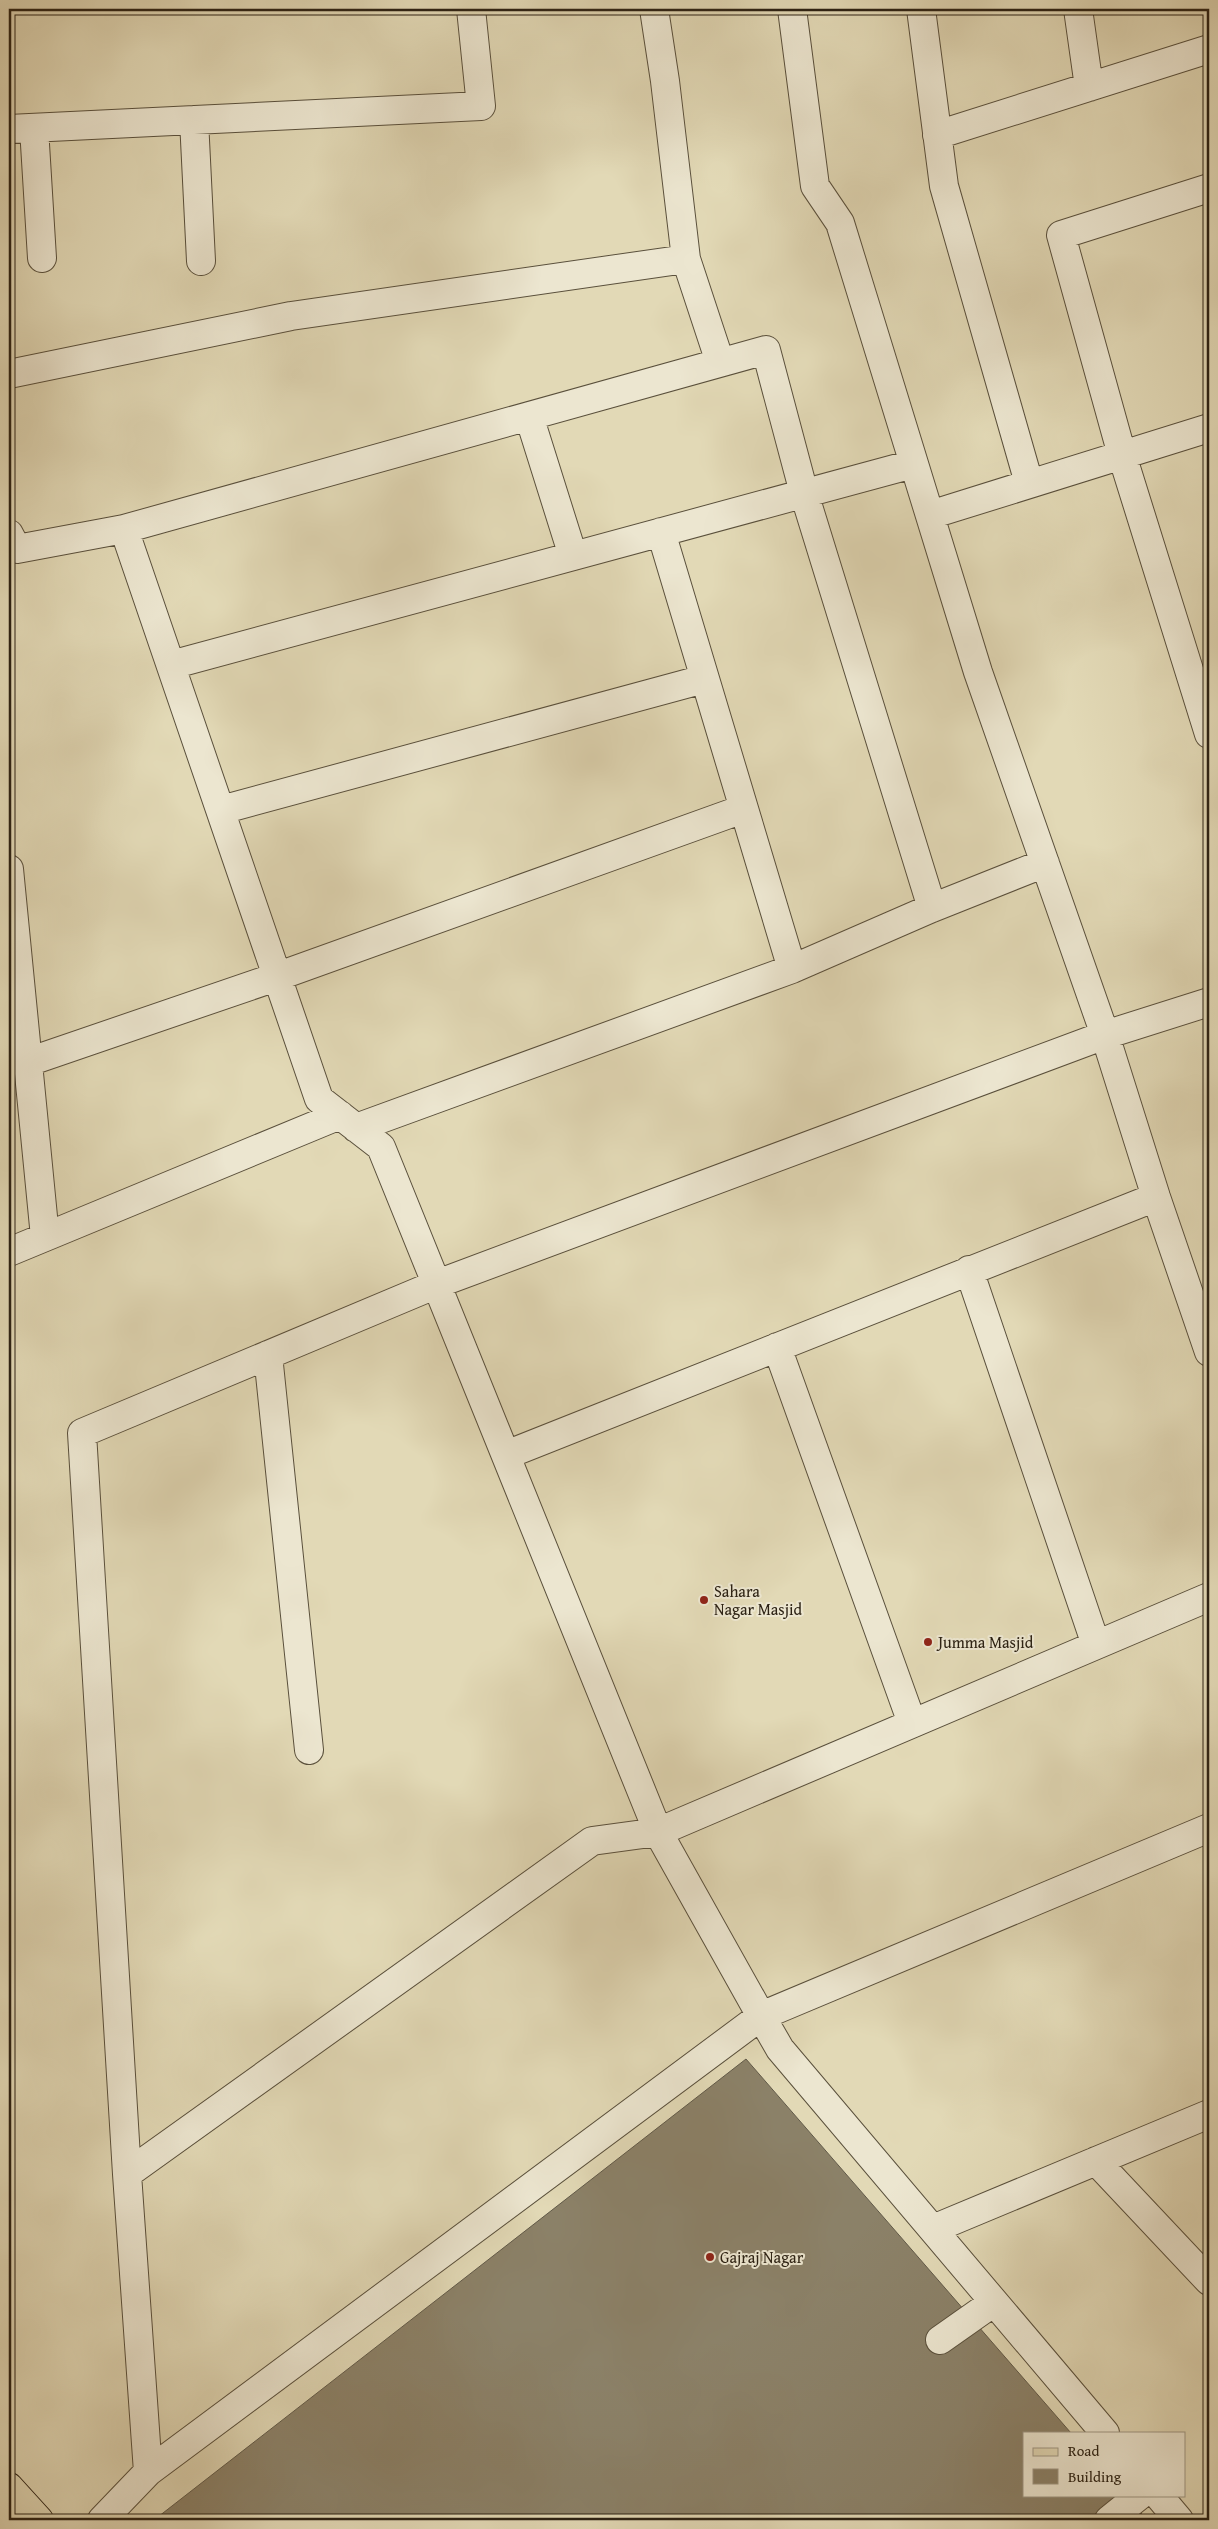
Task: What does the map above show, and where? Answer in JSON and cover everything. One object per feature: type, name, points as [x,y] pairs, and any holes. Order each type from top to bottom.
[{"type":"main road","points":[[9,2488],[39,2520]]},
{"type":"street","points":[[42,258],[21,129],[481,106],[471,9]]},
{"type":"street","points":[[654,9],[666,81],[686,259],[720,362]]},
{"type":"street","points":[[792,9],[815,186],[840,223],[978,672],[1105,1035],[1156,1197],[1209,1352]]},
{"type":"street","points":[[921,9],[944,186],[1030,483]]},
{"type":"street","points":[[1078,9],[1089,87]]},
{"type":"street","points":[[937,135],[1209,49]]},
{"type":"street","points":[[194,120],[201,261]]},
{"type":"street","points":[[1209,188],[1061,235],[1122,455],[1209,734]]},
{"type":"street","points":[[9,374],[291,316],[686,259]]},
{"type":"street","points":[[9,534],[17,549],[124,530],[766,350],[804,493],[932,908]]},
{"type":"street","points":[[529,416],[573,556]]},
{"type":"street","points":[[930,515],[1209,428]]},
{"type":"street","points":[[171,665],[914,464]]},
{"type":"street","points":[[124,530],[319,1099],[381,1147],[658,1832],[780,2049],[1104,2432]]},
{"type":"street","points":[[661,532],[792,969]]},
{"type":"street","points":[[221,810],[704,679]]},
{"type":"street","points":[[28,1062],[276,977],[743,809]]},
{"type":"street","points":[[9,1252],[348,1122],[792,969],[932,908],[1045,863]]},
{"type":"street","points":[[9,869],[45,1237]]},
{"type":"street","points":[[148,2472],[127,2174],[82,1434],[437,1284],[1105,1035],[1209,1002]]},
{"type":"street","points":[[506,1455],[1156,1197]]},
{"type":"street","points":[[969,1270],[1096,1645]]},
{"type":"street","points":[[777,1347],[912,1724]]},
{"type":"street","points":[[268,1355],[309,1750]]},
{"type":"street","points":[[127,2174],[592,1841],[658,1832],[1209,1597]]},
{"type":"street","points":[[102,2520],[148,2472],[761,2016],[1209,1828]]},
{"type":"street","points":[[932,2229],[1209,2114]]},
{"type":"street","points":[[1096,2161],[1209,2281]]},
{"type":"street","points":[[922,2353],[994,2302]]},
{"type":"street","points":[[1109,2520],[1139,2496]]},
{"type":"street","points":[[1159,2496],[1179,2520]]},
{"type":"building","name":"Gajraj Nagar","points":[[746,2059],[1070,2432],[1023,2432],[1023,2496],[1126,2496],[1147,2520],[154,2520]]},
{"type":"place","name":"Sahara Nagar Masjid","points":[[704,1600]]},
{"type":"place","name":"Jumma Masjid","points":[[928,1642]]},
{"type":"place","name":"Gajraj Nagar","points":[[710,2257]]}]
